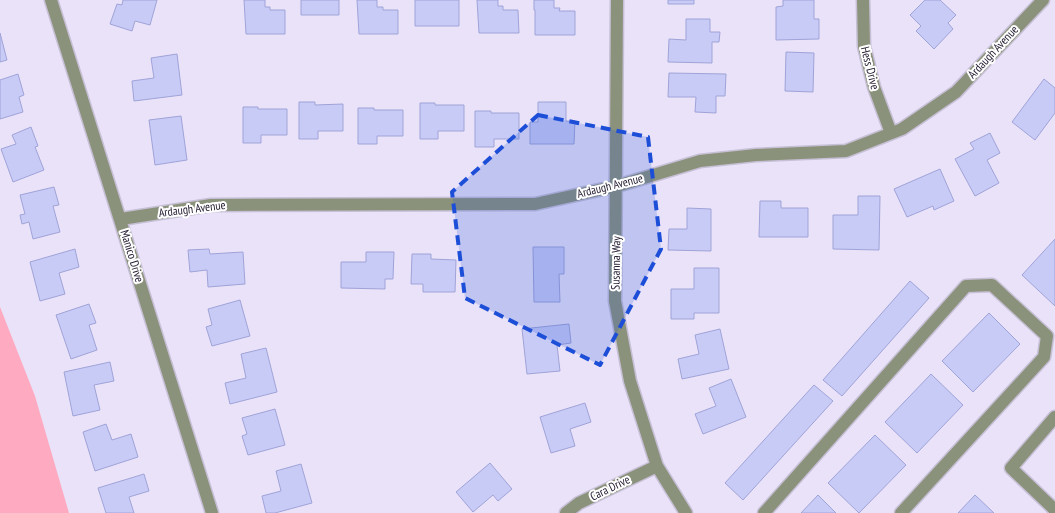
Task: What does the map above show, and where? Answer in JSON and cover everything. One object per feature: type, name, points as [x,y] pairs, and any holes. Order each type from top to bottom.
[{"type":"street","name":"Manico Drive","points":[[51,0],[212,513]]},
{"type":"street","name":"Susanna Way","points":[[617,0],[615,301],[630,381],[657,466],[686,513]]},
{"type":"street","name":"Hess Drive","points":[[863,0],[864,46],[874,87],[891,133]]},
{"type":"street","name":"Ardaugh Avenue","points":[[121,219],[211,205],[535,204],[617,186],[700,161],[846,151],[902,129],[956,92],[1043,0]]},
{"type":"street","points":[[764,513],[966,286],[992,285],[1047,336],[1044,358],[901,513]]},
{"type":"street","points":[[1055,417],[1011,468],[1055,510]]},
{"type":"street","name":"Cara Drive","points":[[566,513],[579,503],[657,466]]},
{"type":"highlighted area","points":[[538,115],[648,137],[661,249],[600,365],[465,298],[452,192]]},
{"type":"shaded area","points":[[0,307],[35,396],[69,513],[0,513]]},
{"type":"building","points":[[123,0],[157,0],[150,25],[135,21],[132,31],[110,24],[117,4],[122,5]]},
{"type":"building","points":[[244,0],[265,0],[265,7],[270,7],[270,10],[285,10],[285,34],[246,34]]},
{"type":"building","points":[[301,0],[339,0],[339,15],[301,15]]},
{"type":"building","points":[[357,0],[377,0],[377,7],[383,7],[383,10],[398,10],[398,34],[359,34]]},
{"type":"building","points":[[415,0],[459,0],[459,26],[415,26]]},
{"type":"building","points":[[477,0],[498,0],[498,6],[503,6],[503,10],[518,10],[519,33],[479,33]]},
{"type":"building","points":[[534,0],[554,0],[554,8],[560,8],[559,11],[575,11],[575,35],[535,35]]},
{"type":"building","points":[[668,0],[694,0],[694,4],[668,4]]},
{"type":"building","points":[[783,0],[814,0],[814,19],[819,19],[819,39],[776,40],[776,7],[783,6]]},
{"type":"building","points":[[925,0],[940,0],[956,15],[948,23],[953,29],[934,49],[916,31],[921,26],[910,15]]},
{"type":"building","points":[[686,19],[710,19],[710,32],[720,32],[719,42],[712,42],[712,63],[668,62],[669,39],[686,40]]},
{"type":"building","points":[[0,33],[7,60],[0,62]]},
{"type":"building","points":[[786,52],[814,53],[813,92],[785,91]]},
{"type":"building","points":[[177,54],[182,95],[134,101],[132,81],[154,78],[151,58]]},
{"type":"building","points":[[669,73],[726,74],[725,96],[716,96],[716,113],[695,112],[696,97],[668,97]]},
{"type":"building","points":[[18,74],[24,95],[19,97],[23,112],[0,119],[0,80]]},
{"type":"building","points":[[1044,79],[1055,88],[1055,113],[1035,140],[1012,122]]},
{"type":"building","points":[[299,102],[315,102],[315,105],[343,104],[343,131],[318,131],[318,139],[299,139]]},
{"type":"building","points":[[538,102],[566,102],[566,121],[575,121],[574,144],[530,144],[530,122],[538,122]]},
{"type":"building","points":[[420,103],[464,105],[464,131],[438,131],[438,139],[420,139]]},
{"type":"building","points":[[243,107],[287,109],[287,135],[261,135],[261,143],[243,143]]},
{"type":"building","points":[[358,108],[403,110],[403,136],[377,136],[377,144],[358,144]]},
{"type":"building","points":[[475,111],[519,113],[519,139],[494,139],[494,147],[475,147]]},
{"type":"building","points":[[181,116],[187,160],[155,165],[149,120]]},
{"type":"building","points":[[31,127],[38,146],[35,147],[44,170],[13,182],[1,149],[16,144],[12,135]]},
{"type":"building","points":[[990,133],[1000,153],[987,160],[999,183],[975,196],[955,159],[974,149],[970,143]]},
{"type":"building","points":[[940,169],[954,201],[934,210],[933,206],[907,217],[894,189]]},
{"type":"building","points":[[54,187],[59,205],[53,206],[60,232],[33,239],[29,222],[22,224],[20,215],[25,214],[20,195]]},
{"type":"building","points":[[858,196],[880,196],[879,250],[833,249],[833,215],[858,215]]},
{"type":"building","points":[[760,201],[781,201],[781,208],[808,208],[808,237],[759,237]]},
{"type":"building","points":[[687,208],[711,209],[711,251],[668,250],[669,229],[687,229]]},
{"type":"building","points":[[1055,239],[1055,306],[1022,275]]},
{"type":"building","points":[[533,247],[564,247],[564,274],[559,274],[560,302],[534,302]]},
{"type":"building","points":[[75,249],[79,267],[59,273],[65,294],[40,301],[30,262]]},
{"type":"building","points":[[209,249],[210,254],[243,252],[245,284],[208,287],[207,270],[190,272],[188,250]]},
{"type":"building","points":[[366,252],[394,252],[393,279],[385,279],[385,289],[341,288],[341,262],[366,262]]},
{"type":"building","points":[[412,254],[431,254],[431,259],[456,260],[455,292],[423,292],[423,284],[411,284]]},
{"type":"building","points":[[694,268],[719,268],[719,313],[694,313],[694,319],[671,319],[671,289],[694,289]]},
{"type":"building","points":[[910,281],[929,298],[842,396],[823,380]]},
{"type":"building","points":[[240,300],[250,336],[212,346],[206,327],[212,325],[208,309]]},
{"type":"building","points":[[89,304],[96,323],[89,325],[97,350],[71,359],[56,315]]},
{"type":"building","points":[[989,313],[1020,344],[973,392],[942,361]]},
{"type":"building","points":[[569,324],[571,343],[557,345],[560,371],[527,374],[522,329]]},
{"type":"building","points":[[720,329],[729,369],[682,379],[678,359],[699,354],[695,335]]},
{"type":"building","points":[[266,348],[277,392],[230,404],[225,383],[246,378],[241,354]]},
{"type":"building","points":[[110,362],[114,381],[94,385],[100,410],[73,416],[64,372]]},
{"type":"building","points":[[931,374],[963,405],[917,453],[885,422]]},
{"type":"building","points":[[731,379],[746,417],[703,434],[695,414],[716,406],[709,388]]},
{"type":"building","points":[[814,385],[833,401],[743,500],[725,483]]},
{"type":"building","points":[[585,403],[591,422],[570,429],[575,446],[551,453],[540,417]]},
{"type":"building","points":[[275,409],[285,445],[248,455],[242,436],[247,434],[242,418]]},
{"type":"building","points":[[106,424],[112,440],[131,434],[138,457],[95,471],[83,432]]},
{"type":"building","points":[[875,435],[906,465],[859,513],[828,483]]},
{"type":"building","points":[[490,463],[512,489],[498,501],[493,495],[473,512],[456,492]]},
{"type":"building","points":[[301,464],[312,503],[275,513],[266,513],[262,496],[281,491],[276,471]]},
{"type":"building","points":[[144,474],[149,491],[129,497],[134,513],[106,513],[98,488]]},
{"type":"building","points":[[818,495],[836,513],[801,513]]},
{"type":"building","points":[[975,495],[994,513],[958,513]]}]
